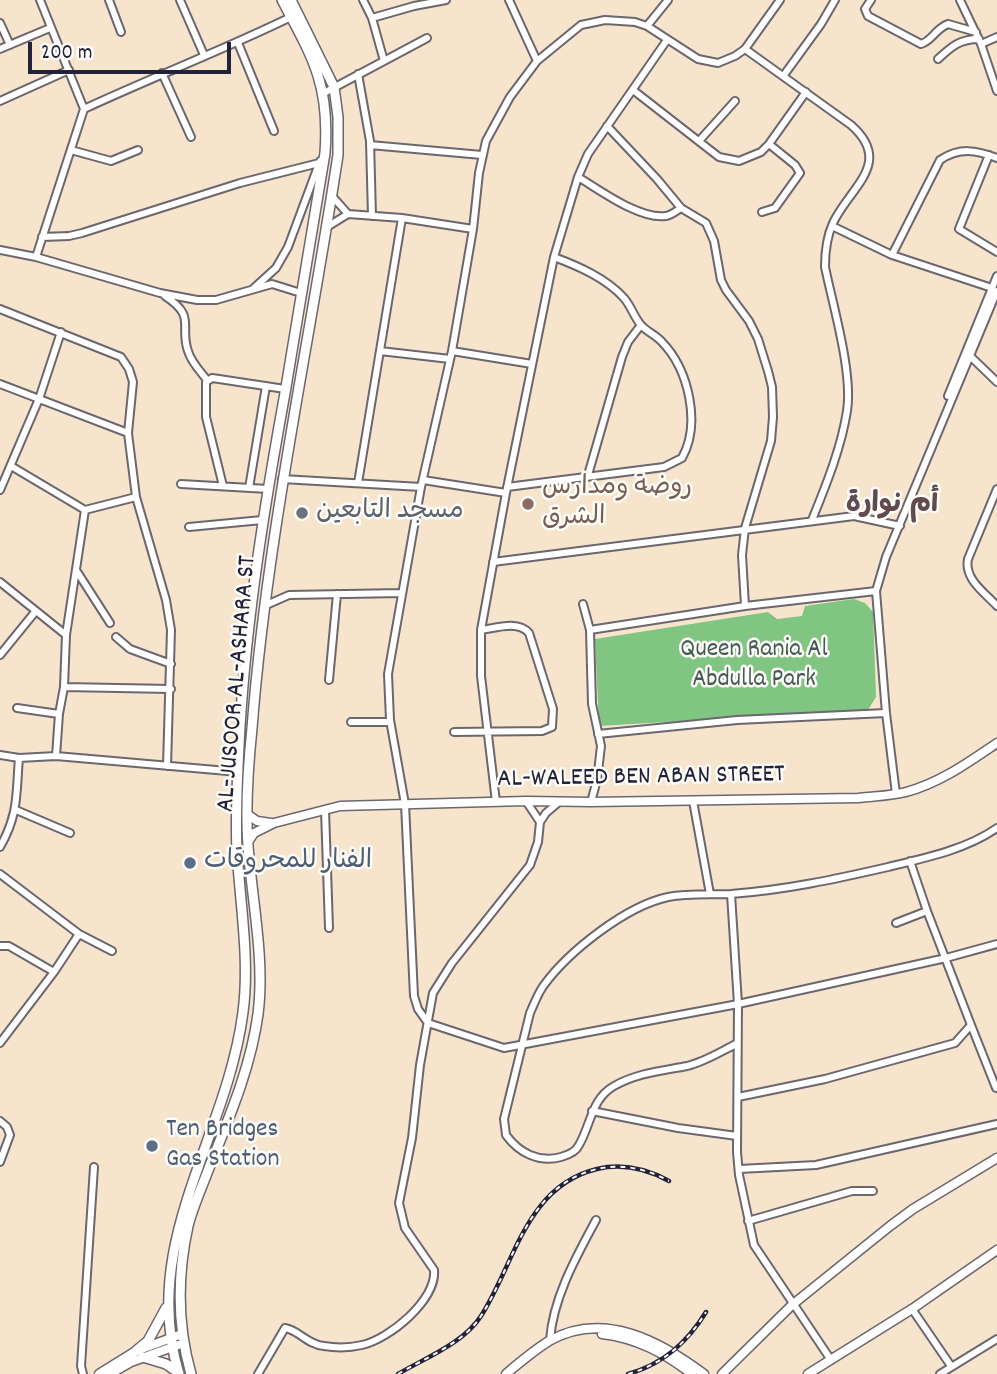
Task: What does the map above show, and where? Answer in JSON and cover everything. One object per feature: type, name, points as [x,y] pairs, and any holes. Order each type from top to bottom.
[{"type":"main road","name":"AL-JUSOOR AL-ASHARA ST","points":[[179,1374],[170,1342],[167,1307],[176,1234],[234,1059],[243,1014],[244,967],[236,836],[240,726],[251,606],[262,520],[325,153],[324,93],[311,57],[282,0]]},
{"type":"main road","name":"AL-JUSOOR AL-ASHARA ST","points":[[191,1374],[182,1339],[180,1283],[188,1224],[242,1079],[259,1010],[259,971],[247,814],[252,727],[264,606],[282,479],[327,227],[339,136],[334,87],[291,0]]},
{"type":"main road","points":[[240,726],[252,727]]},
{"type":"main road","points":[[167,1307],[140,1354],[166,1364],[179,1374]]},
{"type":"street","points":[[36,257],[84,108],[40,0]]},
{"type":"street","points":[[109,0],[121,32]]},
{"type":"street","points":[[180,0],[204,55]]},
{"type":"street","points":[[363,0],[372,18],[384,61]]},
{"type":"street","points":[[372,18],[414,5],[446,0]]},
{"type":"street","points":[[509,0],[537,61]]},
{"type":"street","points":[[647,26],[668,0]]},
{"type":"street","points":[[780,0],[745,49],[726,60],[711,63],[698,59],[647,26],[614,20],[587,23],[572,31],[537,61],[499,116],[486,141],[452,351],[422,484],[388,674],[390,722],[405,804],[414,996],[418,1009],[428,1023],[504,1048],[738,1004],[946,958],[997,944]]},
{"type":"street","points":[[783,75],[821,24],[835,0]]},
{"type":"street","points":[[871,0],[865,9],[868,16],[921,44],[928,41],[935,31],[948,24],[975,32]]},
{"type":"street","points":[[960,0],[980,42],[997,91]]},
{"type":"street","points":[[84,108],[291,17]]},
{"type":"street","points":[[0,23],[10,45]]},
{"type":"street","points":[[0,49],[50,28]]},
{"type":"street","points":[[938,60],[952,45],[964,39],[980,42],[997,37]]},
{"type":"street","points":[[324,93],[427,38]]},
{"type":"street","points":[[496,802],[480,667],[481,630],[554,257],[578,177],[588,154],[667,40]]},
{"type":"street","points":[[237,43],[274,131]]},
{"type":"street","points":[[745,49],[862,134],[870,153],[870,161],[862,180],[846,200],[832,226],[825,267],[848,381],[847,411],[835,461],[812,520]]},
{"type":"street","points":[[0,101],[69,69]]},
{"type":"street","points":[[162,73],[191,137]]},
{"type":"street","points":[[358,74],[370,145],[372,216]]},
{"type":"street","points":[[633,90],[719,157],[730,161],[746,159],[769,144],[806,92]]},
{"type":"street","points":[[699,141],[735,101]]},
{"type":"street","points":[[607,126],[681,208],[699,217],[711,232],[721,280],[758,339],[772,387],[771,441],[745,528],[742,555],[745,606]]},
{"type":"street","points":[[762,212],[775,208],[800,173],[769,144]]},
{"type":"street","points":[[370,145],[482,155]]},
{"type":"street","points":[[71,150],[111,161],[138,149]]},
{"type":"street","points":[[892,255],[940,160],[962,150],[997,158]]},
{"type":"street","points":[[252,289],[275,268],[288,247],[325,153]]},
{"type":"street","points":[[989,155],[959,229],[997,252]]},
{"type":"street","points":[[42,237],[82,233],[240,183],[319,163]]},
{"type":"street","points":[[578,177],[633,209],[651,215],[665,216],[681,208]]},
{"type":"street","points":[[332,196],[348,214]]},
{"type":"street","points":[[327,227],[348,214],[473,229]]},
{"type":"street","points":[[358,483],[402,219]]},
{"type":"street","points":[[832,226],[892,255],[994,289]]},
{"type":"street","points":[[0,250],[36,257],[160,293],[197,300],[216,300],[272,285],[301,293]]},
{"type":"street","points":[[282,479],[507,490],[588,475],[664,467],[682,458],[692,426],[690,405],[681,373],[663,343],[641,325],[623,296],[580,267],[554,257]]},
{"type":"street","points":[[896,794],[876,591],[886,557],[997,276]]},
{"type":"street","points":[[160,293],[181,309],[186,320],[185,338],[189,355],[208,380]]},
{"type":"street","points":[[0,309],[121,357],[129,369],[133,382],[128,433],[136,496],[166,600],[171,629],[167,766]]},
{"type":"street","points":[[588,475],[622,357],[628,342],[641,325]]},
{"type":"street","points":[[0,490],[39,399],[61,332]]},
{"type":"street","points":[[380,351],[450,359]]},
{"type":"street","points":[[452,351],[532,364]]},
{"type":"street","points":[[967,353],[997,382]]},
{"type":"street","points":[[208,380],[219,379],[285,389]]},
{"type":"street","points":[[208,380],[204,386],[206,417],[223,486]]},
{"type":"street","points":[[0,384],[128,433]]},
{"type":"street","points":[[249,488],[265,386]]},
{"type":"street","points":[[11,466],[85,510],[136,496]]},
{"type":"street","points":[[181,484],[268,489]]},
{"type":"street","points":[[997,489],[995,505],[968,559],[967,568],[970,577],[997,606]]},
{"type":"street","points":[[56,756],[64,687],[66,635],[85,510]]},
{"type":"street","points":[[493,562],[854,516],[900,526]]},
{"type":"street","points":[[190,527],[262,520]]},
{"type":"street","points":[[76,570],[110,623]]},
{"type":"street","points":[[0,582],[66,635]]},
{"type":"street","points":[[590,631],[745,606],[876,591]]},
{"type":"street","points":[[264,606],[285,596],[402,593]]},
{"type":"street","points":[[329,680],[337,594]]},
{"type":"street","points":[[583,604],[590,631],[592,704],[601,746],[591,802]]},
{"type":"street","points":[[0,655],[35,611]]},
{"type":"street","points":[[454,732],[548,730],[552,727],[554,718],[529,633],[517,626],[481,630]]},
{"type":"street","points":[[116,637],[130,649],[171,664]]},
{"type":"street","points":[[64,687],[171,689]]},
{"type":"street","points":[[17,708],[59,714]]},
{"type":"street","points":[[598,734],[737,720],[886,713]]},
{"type":"street","points":[[351,722],[390,722]]},
{"type":"street","name":"AL-WALEED BEN ABAN STREET","points":[[248,842],[254,833],[274,823],[340,806],[526,801],[858,798],[896,794],[939,779],[997,743]]},
{"type":"street","points":[[0,755],[19,758],[56,756],[239,772]]},
{"type":"street","points":[[0,847],[16,810],[19,758]]},
{"type":"street","points":[[526,801],[540,822]]},
{"type":"street","points":[[693,801],[710,894]]},
{"type":"street","points":[[258,1374],[285,1328],[312,1344],[348,1348],[363,1345],[397,1327],[418,1307],[431,1288],[435,1270],[405,1228],[399,1203],[412,1138],[430,1006],[437,985],[530,865],[538,842],[540,822],[545,813],[559,802]]},
{"type":"street","points":[[16,810],[70,833]]},
{"type":"street","points":[[325,810],[329,928]]},
{"type":"street","points":[[247,814],[257,821],[274,823]]},
{"type":"street","points":[[736,1044],[698,1062],[645,1073],[613,1086],[601,1096],[592,1111],[579,1145],[565,1156],[538,1159],[510,1142],[506,1135],[504,1118],[530,1013],[544,985],[591,939],[616,920],[668,897],[731,894],[816,884],[911,861],[967,844],[996,830]]},
{"type":"street","points":[[911,861],[927,911],[996,1088]]},
{"type":"street","points":[[0,874],[79,934],[112,951]]},
{"type":"street","points":[[731,894],[738,1004],[738,1169],[748,1221],[754,1245],[831,1360]]},
{"type":"street","points":[[896,923],[927,911]]},
{"type":"street","points":[[0,1043],[79,934]]},
{"type":"street","points":[[0,946],[9,946],[54,972]]},
{"type":"street","points":[[738,1097],[825,1079],[956,1043],[971,1025]]},
{"type":"street","points":[[592,1111],[678,1128],[737,1136]]},
{"type":"street","points":[[0,1121],[7,1127],[10,1136],[0,1162]]},
{"type":"street","points":[[738,1169],[816,1165],[997,1124]]},
{"type":"street","points":[[722,1374],[792,1304],[913,1209],[997,1158]]},
{"type":"street","points":[[83,1374],[81,1366],[94,1167]]},
{"type":"street","points":[[748,1221],[852,1191],[873,1191]]},
{"type":"street","points":[[550,1340],[551,1323],[565,1284],[596,1220]]},
{"type":"street","points":[[808,1374],[912,1309],[997,1250]]},
{"type":"street","points":[[912,1309],[951,1366]]},
{"type":"street","points":[[506,1374],[550,1340],[579,1331],[618,1330],[645,1337],[704,1374]]},
{"type":"street","points":[[512,1374],[551,1345],[576,1336],[601,1334],[632,1339],[668,1357],[692,1374]]},
{"type":"street","points":[[99,1374],[140,1354],[182,1339]]},
{"type":"street","points":[[940,1374],[997,1339]]},
{"type":"street","points":[[110,1374],[140,1354]]},
{"type":"green space","name":"Queen Rania Al Abdulla Park","points":[[854,599],[865,603],[873,612],[876,697],[868,710],[599,726],[595,639],[768,612],[777,619],[802,616],[805,606]]},
{"type":"railway","points":[[398,1374],[443,1349],[474,1326],[538,1209],[554,1192],[573,1178],[597,1169],[616,1167],[634,1168],[669,1181]]},
{"type":"railway","points":[[628,1374],[641,1370],[673,1351],[691,1333],[706,1312]]},
{"type":"place","name":"روضة ومدارس الشرق","points":[[528,504]]},
{"type":"place","name":"مسجد التابعين","points":[[302,513]]},
{"type":"place","name":"الفنار للمحروقات","points":[[190,863]]},
{"type":"place","name":"Ten Bridges Gas Station","points":[[152,1146]]},
{"type":"district","name":"أم نوارة","points":[[892,507]]}]
